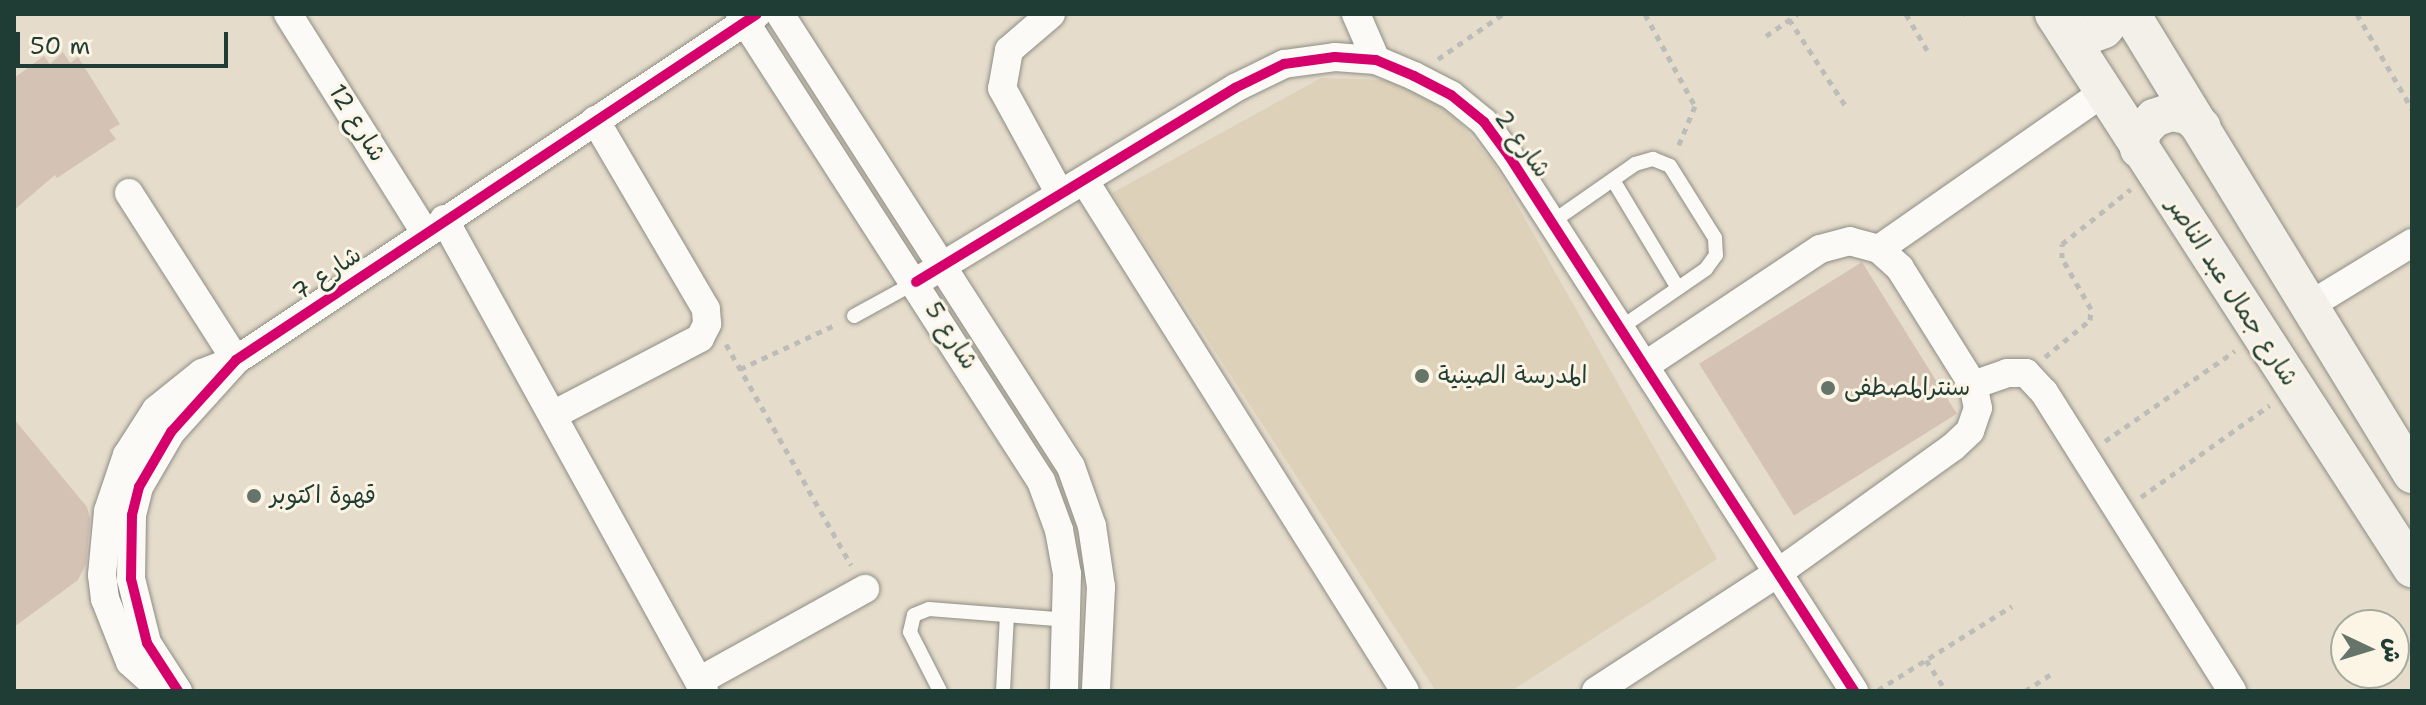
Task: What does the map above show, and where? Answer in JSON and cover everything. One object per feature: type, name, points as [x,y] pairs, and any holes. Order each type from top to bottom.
[{"type":"main road","points":[[2060,23],[2086,36],[2104,29],[2116,14]]},
{"type":"main road","points":[[2131,14],[2202,127],[2307,307],[2399,435],[2412,474]]},
{"type":"main road","name":"شارع جمال عبد الناصر","points":[[2060,23],[2146,161],[2412,568]]},
{"type":"main road","points":[[2146,161],[2142,131],[2154,118],[2171,112],[2188,115],[2202,127]]},
{"type":"street","name":"شارع 12","points":[[288,14],[434,226],[553,415],[701,686]]},
{"type":"street","name":"شارع 5","points":[[780,14],[945,264],[1071,467],[1092,526],[1101,587],[1096,691]]},
{"type":"street","points":[[1051,14],[1009,50],[1002,88],[1072,187],[1405,691]]},
{"type":"street","points":[[1356,14],[1376,60]]},
{"type":"street","name":"شارع 7","points":[[168,685],[136,609],[132,515],[139,487],[171,432],[236,360],[747,17]]},
{"type":"street","name":"شارع 5","points":[[747,17],[1041,481],[1059,530],[1070,620],[1064,691]]},
{"type":"street","name":"شارع 2","points":[[916,282],[1284,64],[1335,57],[1376,60],[1414,76],[1451,95],[1484,122],[1646,365],[1854,691]]},
{"type":"street","points":[[1879,249],[2103,93]]},
{"type":"street","points":[[553,415],[700,338],[707,324],[706,309],[595,120]]},
{"type":"street","points":[[129,193],[236,360]]},
{"type":"street","points":[[1596,691],[1779,572],[1970,431],[1978,408],[1973,385],[1900,268],[1879,249],[1850,241],[1820,249],[1646,365]]},
{"type":"street","points":[[2307,307],[2412,243]]},
{"type":"street","points":[[1973,385],[2007,373],[2026,373],[2085,455],[2232,691]]},
{"type":"street","points":[[701,686],[865,589]]},
{"type":"lane","points":[[1552,222],[1613,180],[1653,159],[1670,166],[1715,238],[1716,255],[1706,269],[1620,328]]},
{"type":"lane","points":[[1613,180],[1678,288]]},
{"type":"lane","points":[[854,316],[916,282]]},
{"type":"lane","points":[[940,691],[910,632],[914,615],[929,609],[1070,620]]},
{"type":"lane","points":[[1003,691],[1007,615]]},
{"type":"path","points":[[1414,76],[1503,14]]},
{"type":"path","points":[[1645,14],[1695,106],[1670,166]]},
{"type":"path","points":[[1766,36],[1797,14]]},
{"type":"path","points":[[1906,14],[1927,50]]},
{"type":"path","points":[[2357,14],[2412,109]]},
{"type":"path","points":[[1789,19],[1845,105]]},
{"type":"path","points":[[2026,373],[2090,320],[2091,309],[2062,258],[2062,244],[2146,161]]},
{"type":"path","points":[[706,309],[865,589]]},
{"type":"path","points":[[740,369],[854,316]]},
{"type":"path","points":[[2085,455],[2260,333]]},
{"type":"path","points":[[2121,512],[2295,387]]},
{"type":"path","points":[[1878,691],[2012,606]]},
{"type":"path","points":[[1926,660],[1946,691]]},
{"type":"path","points":[[2025,691],[2050,675]]},
{"type":"shaded area","name":"المدرسة الصينية","points":[[1321,78],[1386,80],[1420,91],[1450,111],[1494,164],[1717,559],[1511,691],[1436,691],[1112,193]]},
{"type":"building","points":[[63,52],[70,63],[78,57],[120,124],[109,130],[116,139],[57,178],[55,175],[14,210],[14,78],[44,56],[50,64]]},
{"type":"building","name":"سنترالمصطفى","points":[[1862,262],[1957,414],[1794,516],[1699,364]]},
{"type":"building","points":[[14,419],[87,507],[90,519],[86,564],[78,580],[14,627]]},
{"type":"cycle path","points":[[178,691],[147,643],[131,579],[132,515],[139,487],[171,432],[236,360],[757,14]]},
{"type":"cycle path","points":[[916,282],[1235,88],[1284,64],[1335,57],[1376,60],[1414,76],[1451,95],[1484,122],[1509,156],[1854,691]]},
{"type":"place","name":"المدرسة الصينية","points":[[1422,376]]},
{"type":"place","name":"سنترالمصطفى","points":[[1828,388]]},
{"type":"place","name":"قهوة اكتوبر","points":[[254,496]]}]
